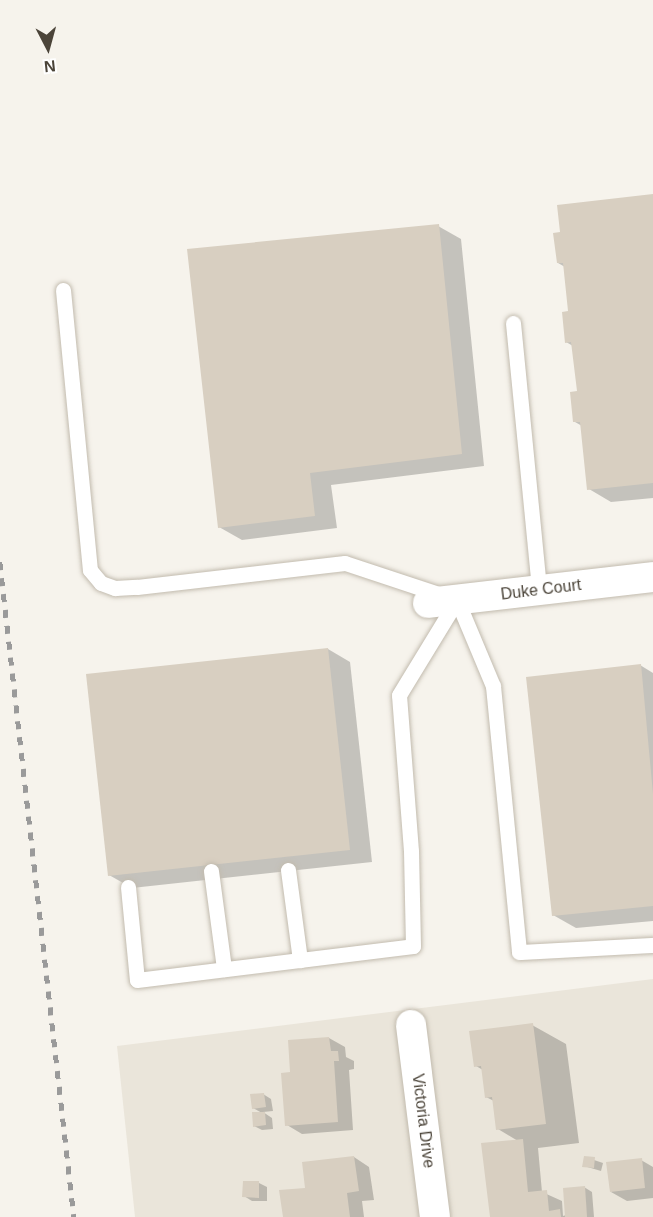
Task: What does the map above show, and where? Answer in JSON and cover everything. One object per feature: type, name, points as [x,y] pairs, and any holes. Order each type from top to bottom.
[{"type":"street","name":"Duke Court","points":[[443,602],[653,577]]},
{"type":"street","name":"Victoria Drive","points":[[411,1024],[435,1217]]},
{"type":"lane","points":[[63,290],[90,570],[101,583],[115,588],[137,587],[345,563],[443,602],[493,686],[519,952],[653,945]]},
{"type":"lane","points":[[513,323],[539,590]]},
{"type":"lane","points":[[128,887],[137,980],[413,946],[411,851],[399,695],[443,602]]},
{"type":"lane","points":[[288,870],[300,960]]},
{"type":"lane","points":[[211,872],[224,969]]},
{"type":"shaded area","points":[[653,979],[653,1217],[135,1217],[117,1046]]},
{"type":"building","points":[[653,194],[653,483],[587,490],[580,422],[573,422],[570,392],[577,391],[571,342],[565,343],[562,312],[568,311],[563,263],[557,263],[553,233],[560,232],[557,205]]},
{"type":"building","points":[[439,224],[462,454],[310,473],[315,516],[218,528],[187,249]]},
{"type":"building","points":[[328,648],[350,850],[108,876],[86,674]]},
{"type":"building","points":[[641,664],[653,794],[653,906],[552,916],[526,677]]},
{"type":"building","points":[[533,1023],[546,1124],[496,1130],[492,1097],[485,1098],[481,1066],[474,1067],[469,1031]]},
{"type":"building","points":[[329,1037],[331,1051],[338,1051],[339,1061],[334,1061],[338,1122],[285,1126],[281,1073],[290,1072],[288,1040]]},
{"type":"building","points":[[264,1093],[266,1107],[252,1109],[250,1094]]},
{"type":"building","points":[[252,1112],[265,1112],[266,1125],[253,1127]]},
{"type":"building","points":[[523,1139],[528,1192],[547,1190],[549,1211],[560,1209],[561,1217],[490,1217],[481,1143]]},
{"type":"building","points":[[354,1156],[359,1191],[347,1193],[350,1217],[283,1217],[279,1190],[305,1188],[302,1162]]},
{"type":"building","points":[[584,1156],[595,1157],[594,1168],[582,1167]]},
{"type":"building","points":[[642,1158],[645,1188],[610,1192],[606,1162]]},
{"type":"building","points":[[243,1181],[259,1181],[259,1198],[242,1197]]},
{"type":"building","points":[[585,1186],[587,1217],[565,1217],[563,1188]]},
{"type":"railway","points":[[0,562],[74,1217]]}]
